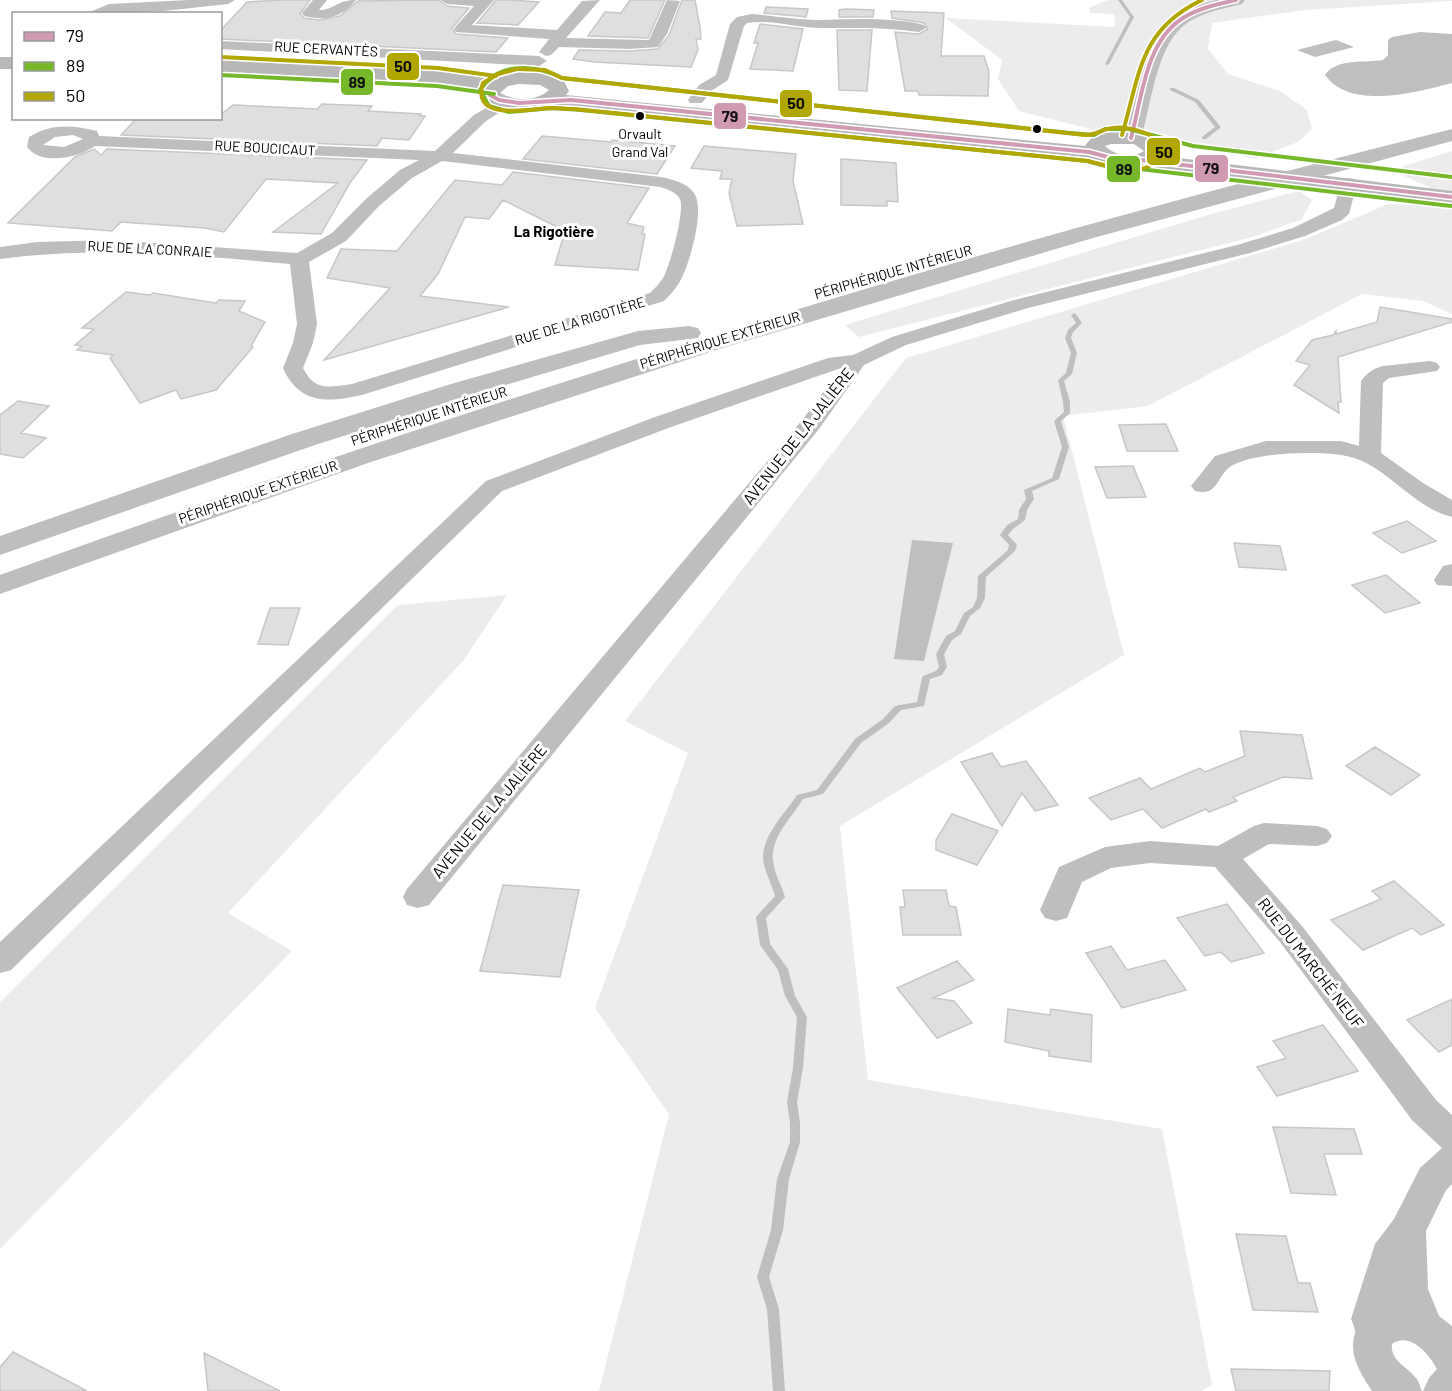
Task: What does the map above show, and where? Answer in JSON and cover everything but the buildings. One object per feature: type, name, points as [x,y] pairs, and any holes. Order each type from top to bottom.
[{"type":"main road","points":[[1141,147],[1149,73],[1166,33],[1190,15],[1236,0]]},
{"type":"main road","points":[[222,66],[438,77],[495,85]]},
{"type":"main road","points":[[554,93],[550,81],[534,70],[490,89],[490,95],[505,102],[526,104],[554,93],[696,100],[1098,149],[1119,160],[1141,147],[1452,197]]},
{"type":"main road","points":[[554,93],[1098,149]]},
{"type":"main road","name":"PÉRIPHÉRIQUE INTÉRIEUR","points":[[0,565],[347,443],[689,333],[1149,208],[1384,137],[1452,119]]},
{"type":"main road","name":"PÉRIPHÉRIQUE EXTÉRIEUR","points":[[1,600],[569,397],[585,382],[1149,208],[1446,137]]},
{"type":"main road","points":[[1349,179],[1452,186]]},
{"type":"main road","points":[[0,546],[139,496],[460,390],[638,338],[689,333]]},
{"type":"main road","points":[[0,531],[108,498],[139,496]]},
{"type":"street","points":[[98,12],[109,8],[164,8],[228,0]]},
{"type":"street","points":[[320,0],[309,13],[332,14],[338,12],[349,0]]},
{"type":"street","points":[[447,0],[486,1]]},
{"type":"street","points":[[534,70],[556,39],[593,0]]},
{"type":"street","points":[[486,1],[461,29],[556,39],[653,44],[662,34],[664,17],[674,1]]},
{"type":"street","points":[[696,100],[705,88],[723,77],[737,24],[742,20],[752,18],[822,24],[841,22],[919,28]]},
{"type":"street","name":"RUE CERVANTÈS","points":[[222,45],[534,70]]},
{"type":"street","points":[[300,259],[339,237],[373,201],[406,174],[439,156],[480,118],[505,102]]},
{"type":"street","name":"RUE BOUCICAUT","points":[[91,141],[439,156]]},
{"type":"street","name":"RUE DE LA RIGOTIÈRE","points":[[300,259],[298,274],[307,316],[305,337],[293,368],[298,380],[306,388],[324,393],[354,390],[626,308],[657,297],[670,286],[678,269],[690,205],[689,197],[684,191],[661,182],[439,156]]},
{"type":"street","name":"AVENUE DE LA JALIÈRE","points":[[418,897],[811,424],[856,361],[898,341],[1021,304],[1243,249],[1299,232],[1336,216],[1343,210],[1349,179]]},
{"type":"street","name":"RUE DE LA CONRAIE","points":[[0,253],[59,246],[109,245],[300,259]]},
{"type":"street","points":[[0,961],[495,486],[663,422],[835,362],[856,361]]},
{"type":"street","points":[[1370,454],[1372,381],[1383,372],[1431,367]]},
{"type":"street","points":[[1203,486],[1223,461],[1266,448],[1341,448],[1370,454],[1415,488],[1452,510]]},
{"type":"street","points":[[1056,910],[1070,875],[1105,858],[1150,852],[1223,857],[1264,833],[1317,836]]},
{"type":"street","name":"RUE DU MARCHÉ NEUF","points":[[1223,857],[1291,934],[1424,1110],[1452,1137]]},
{"type":"street","points":[[1378,1332],[1370,1319],[1388,1256],[1407,1230],[1433,1179],[1452,1160]]},
{"type":"street","points":[[1407,1230],[1409,1289],[1424,1328]]},
{"type":"street","points":[[1391,1387],[1376,1366],[1372,1353],[1373,1341],[1378,1332],[1387,1325],[1398,1323],[1424,1328],[1445,1345],[1452,1358]]},
{"type":"street","points":[[1443,1391],[1452,1381]]},
{"type":"shaded area","points":[[1108,0],[1452,1],[1305,10],[1212,23],[1208,49],[1228,74],[1280,91],[1307,110],[1312,129],[1298,142],[1254,159],[1162,136],[1103,132],[1019,111],[998,79],[1002,60],[946,18],[1115,27],[1114,14],[1090,13],[1089,8]]},
{"type":"shaded area","points":[[1420,32],[1452,34],[1452,83],[1403,94],[1367,96],[1351,93],[1336,86],[1325,75],[1336,66],[1352,62],[1383,60],[1388,55],[1388,40],[1392,37]]},
{"type":"shaded area","points":[[1336,40],[1354,47],[1315,57],[1297,50]]},
{"type":"shaded area","points":[[1452,151],[1452,314],[1423,301],[1362,294],[1148,406],[1063,416],[1124,655],[840,826],[868,1080],[1162,1129],[1212,1385],[1201,1391],[599,1391],[669,1114],[595,1008],[688,753],[625,721],[906,358],[1306,239],[1388,204],[1422,205],[1431,188],[1391,170]]},
{"type":"shaded area","points":[[1299,191],[1312,200],[1302,219],[1256,236],[859,337],[845,325],[1211,214]]},
{"type":"shaded area","points":[[912,540],[953,543],[924,661],[894,659]]},
{"type":"shaded area","points":[[507,595],[463,661],[228,913],[292,951],[0,1249],[0,1002],[398,605]]},
{"type":"waterway","points":[[1107,64],[1132,17],[1120,0]]},
{"type":"waterway","points":[[1172,89],[1197,101],[1218,127],[1204,138]]},
{"type":"waterway","points":[[779,1391],[773,1309],[763,1277],[777,1230],[783,1179],[795,1142],[792,1102],[798,1068],[802,1017],[790,996],[783,969],[765,945],[761,917],[780,897],[768,864],[771,841],[800,797],[820,792],[858,741],[886,721],[898,708],[921,704],[926,678],[939,673],[943,667],[940,654],[949,638],[958,632],[967,615],[976,608],[981,598],[982,576],[1011,551],[1013,545],[1004,535],[1010,527],[1021,520],[1023,510],[1030,499],[1028,490],[1055,479],[1065,451],[1057,421],[1067,413],[1061,380],[1069,374],[1074,353],[1068,338],[1070,331],[1079,323],[1074,315]]},
{"type":"tram line","points":[[222,76],[457,87]]},
{"type":"transit line","name":"50","points":[[1122,135],[1145,55],[1154,38],[1165,23],[1181,10],[1202,0]]},
{"type":"transit line","name":"79","points":[[1131,138],[1151,62],[1166,34],[1189,14],[1236,0]]},
{"type":"transit line","name":"50","points":[[222,57],[438,68],[496,76]]},
{"type":"transit line","name":"89","points":[[1451,206],[1140,169],[1117,169],[1087,161],[581,110],[552,108],[509,112],[489,106],[480,90],[495,74],[506,70],[530,68],[553,73],[562,78],[1070,133],[1094,135],[1105,129],[1129,129],[1193,146],[1452,177]]},
{"type":"transit line","name":"50","points":[[517,69],[498,74],[483,83],[481,94],[484,102],[502,111],[510,112],[550,108],[574,109],[1088,161],[1129,170],[1150,168],[1164,153],[1161,145],[1150,134],[1133,129],[1107,129],[1094,135],[1085,135],[562,78],[545,70],[519,69]]},
{"type":"transit line","name":"89","points":[[222,75],[437,86],[494,94]]},
{"type":"transit line","name":"79","points":[[490,95],[499,100],[519,103],[571,100],[1089,152],[1119,160],[1141,160],[1452,197]]},
{"type":"place","name":"Orvault Grand Val","points":[[640,116]]},
{"type":"district","name":"La Rigotière","points":[[554,232]]}]
